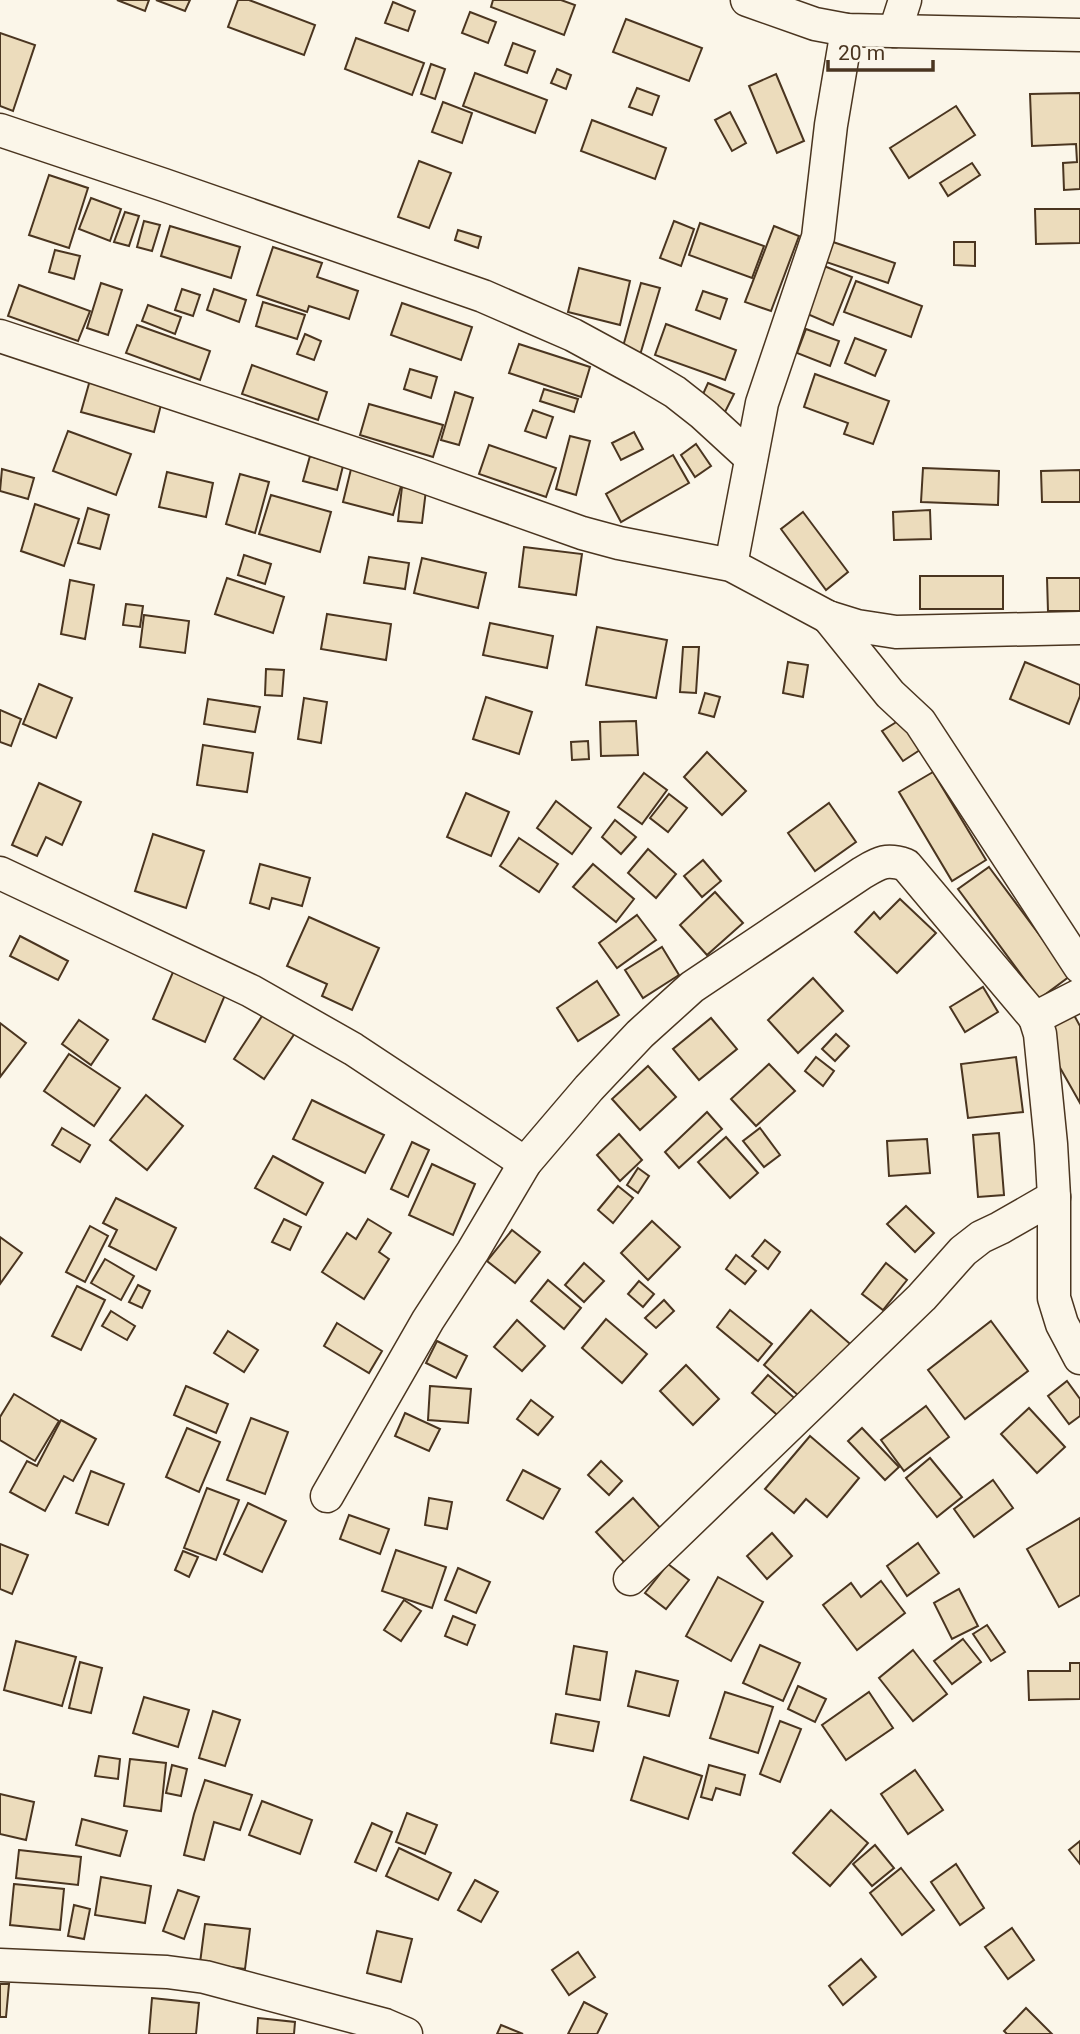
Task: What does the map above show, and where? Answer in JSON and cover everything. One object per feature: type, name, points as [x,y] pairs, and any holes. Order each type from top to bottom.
[{"type":"street","points":[[747,0],[815,24],[847,30],[1080,35]]},
{"type":"street","points":[[895,31],[905,0]]},
{"type":"street","points":[[731,565],[762,403],[818,237],[831,125],[847,30]]},
{"type":"street","points":[[0,130],[317,238],[517,310],[573,335],[675,392],[751,458]]},
{"type":"street","points":[[0,336],[419,475],[582,533],[731,565],[828,617],[857,626],[896,632],[1080,628]]},
{"type":"street","points":[[828,617],[890,694],[920,722],[1080,967]]},
{"type":"street","points":[[327,1496],[428,1320],[525,1163],[597,1079],[640,1034],[692,987],[879,863],[893,860],[906,865],[1035,1018],[1040,1034],[1051,1143],[1054,1298],[1062,1324],[1080,1358]]},
{"type":"street","points":[[0,873],[251,990],[353,1049],[525,1163]]},
{"type":"street","points":[[1035,1018],[1080,995]]},
{"type":"street","points":[[630,1579],[922,1297],[963,1251],[981,1237],[1054,1197]]},
{"type":"street","points":[[0,1965],[167,1972],[205,1977],[385,2025],[406,2034]]},
{"type":"building","points":[[117,0],[149,0],[145,11]]},
{"type":"building","points":[[156,0],[190,0],[185,11]]},
{"type":"building","points":[[238,0],[249,0],[315,25],[304,55],[228,27]]},
{"type":"building","points":[[493,0],[561,0],[575,5],[564,35],[491,7]]},
{"type":"building","points":[[393,2],[415,11],[408,31],[385,23]]},
{"type":"building","points":[[470,12],[496,22],[488,43],[462,33]]},
{"type":"building","points":[[626,19],[702,48],[689,81],[613,52]]},
{"type":"building","points":[[0,33],[35,45],[13,111],[0,106]]},
{"type":"building","points":[[356,38],[424,63],[412,95],[345,69]]},
{"type":"building","points":[[513,43],[535,51],[527,73],[505,65]]},
{"type":"building","points":[[431,64],[445,69],[435,99],[421,94]]},
{"type":"building","points":[[557,69],[571,75],[566,89],[551,83]]},
{"type":"building","points":[[475,73],[547,100],[535,133],[463,106]]},
{"type":"building","points":[[776,74],[804,141],[777,153],[749,86]]},
{"type":"building","points":[[637,88],[659,96],[652,115],[629,107]]},
{"type":"building","points":[[1080,93],[1080,189],[1064,190],[1063,163],[1077,162],[1076,144],[1032,146],[1030,94]]},
{"type":"building","points":[[443,102],[472,113],[462,143],[432,132]]},
{"type":"building","points":[[956,106],[975,135],[909,178],[890,148]]},
{"type":"building","points":[[730,112],[746,143],[732,151],[715,120]]},
{"type":"building","points":[[592,120],[666,148],[655,179],[581,151]]},
{"type":"building","points":[[419,161],[451,173],[429,228],[398,217]]},
{"type":"building","points":[[972,163],[980,175],[948,196],[940,183]]},
{"type":"building","points":[[49,175],[88,188],[69,248],[29,235]]},
{"type":"building","points":[[91,198],[121,209],[110,241],[79,229]]},
{"type":"building","points":[[1035,209],[1080,209],[1080,243],[1036,244]]},
{"type":"building","points":[[125,212],[139,216],[129,246],[114,242]]},
{"type":"building","points":[[144,221],[160,225],[152,251],[137,247]]},
{"type":"building","points":[[674,221],[694,229],[681,266],[660,258]]},
{"type":"building","points":[[700,223],[764,246],[752,278],[689,255]]},
{"type":"building","points":[[170,226],[240,247],[231,278],[161,256]]},
{"type":"building","points":[[774,226],[799,236],[771,311],[745,302]]},
{"type":"building","points":[[458,230],[481,237],[478,248],[455,240]]},
{"type":"building","points":[[833,242],[895,263],[888,283],[826,262]]},
{"type":"building","points":[[954,242],[975,242],[975,266],[954,265]]},
{"type":"building","points":[[273,247],[322,263],[317,277],[358,291],[349,319],[309,306],[307,312],[257,295]]},
{"type":"building","points":[[55,250],[80,256],[74,279],[49,272]]},
{"type":"building","points":[[824,266],[852,277],[833,325],[805,313]]},
{"type":"building","points":[[579,268],[630,281],[620,325],[568,312]]},
{"type":"building","points":[[856,281],[922,306],[911,337],[844,312]]},
{"type":"building","points":[[101,283],[122,290],[108,335],[87,328]]},
{"type":"building","points":[[641,283],[660,288],[640,355],[622,350]]},
{"type":"building","points":[[19,285],[90,311],[78,341],[8,316]]},
{"type":"building","points":[[182,289],[200,295],[193,316],[175,310]]},
{"type":"building","points":[[214,289],[246,300],[239,322],[207,310]]},
{"type":"building","points":[[703,291],[727,299],[720,319],[696,310]]},
{"type":"building","points":[[263,302],[305,315],[297,339],[256,326]]},
{"type":"building","points":[[402,303],[472,327],[461,360],[391,335]]},
{"type":"building","points":[[148,305],[181,317],[175,334],[142,321]]},
{"type":"building","points":[[666,324],[736,350],[725,380],[655,355]]},
{"type":"building","points":[[137,325],[210,351],[200,380],[126,353]]},
{"type":"building","points":[[806,329],[839,341],[830,366],[797,353]]},
{"type":"building","points":[[305,334],[321,341],[314,360],[297,354]]},
{"type":"building","points":[[855,338],[886,350],[875,376],[845,363]]},
{"type":"building","points":[[519,344],[590,367],[581,397],[509,373]]},
{"type":"building","points":[[252,365],[327,392],[318,420],[242,394]]},
{"type":"building","points":[[410,369],[437,377],[431,398],[404,389]]},
{"type":"building","points":[[815,374],[889,401],[873,444],[844,434],[848,423],[804,407]]},
{"type":"building","points":[[90,380],[162,401],[154,432],[81,412]]},
{"type":"building","points":[[708,383],[734,394],[724,414],[699,403]]},
{"type":"building","points":[[544,389],[578,399],[574,412],[540,401]]},
{"type":"building","points":[[455,392],[473,398],[459,445],[441,440]]},
{"type":"building","points":[[369,404],[443,425],[433,457],[360,435]]},
{"type":"building","points":[[533,410],[553,417],[546,438],[525,431]]},
{"type":"building","points":[[68,431],[131,454],[116,495],[53,471]]},
{"type":"building","points":[[634,432],[643,449],[621,460],[612,443]]},
{"type":"building","points":[[570,436],[590,441],[576,495],[556,489]]},
{"type":"building","points":[[696,444],[711,466],[695,477],[681,455]]},
{"type":"building","points":[[489,445],[556,468],[546,497],[479,474]]},
{"type":"building","points":[[673,455],[689,483],[621,522],[606,494]]},
{"type":"building","points":[[310,456],[343,466],[337,490],[303,481]]},
{"type":"building","points":[[352,465],[403,479],[393,515],[343,502]]},
{"type":"building","points":[[923,468],[999,471],[998,505],[921,502]]},
{"type":"building","points":[[2,469],[34,478],[28,499],[0,491]]},
{"type":"building","points":[[1080,470],[1080,502],[1042,502],[1041,471]]},
{"type":"building","points":[[167,472],[213,483],[206,517],[159,507]]},
{"type":"building","points":[[240,474],[269,482],[255,533],[226,524]]},
{"type":"building","points":[[402,487],[426,490],[422,523],[398,521]]},
{"type":"building","points":[[271,495],[331,512],[320,552],[259,534]]},
{"type":"building","points":[[35,504],[79,519],[64,566],[21,551]]},
{"type":"building","points":[[88,508],[109,515],[100,549],[78,543]]},
{"type":"building","points":[[930,510],[931,539],[894,540],[893,512]]},
{"type":"building","points":[[803,512],[848,572],[826,590],[781,529]]},
{"type":"building","points":[[524,547],[582,554],[576,595],[519,587]]},
{"type":"building","points":[[244,555],[271,564],[265,584],[238,575]]},
{"type":"building","points":[[369,557],[409,563],[405,589],[364,583]]},
{"type":"building","points":[[422,558],[486,573],[478,608],[414,593]]},
{"type":"building","points":[[920,576],[1003,576],[1003,609],[920,609]]},
{"type":"building","points":[[227,578],[284,597],[273,633],[215,614]]},
{"type":"building","points":[[1047,578],[1080,578],[1080,611],[1048,611]]},
{"type":"building","points":[[70,580],[94,585],[85,639],[61,634]]},
{"type":"building","points":[[126,604],[143,606],[140,627],[123,625]]},
{"type":"building","points":[[327,614],[391,624],[386,660],[321,649]]},
{"type":"building","points":[[144,615],[189,621],[185,653],[140,647]]},
{"type":"building","points":[[490,623],[553,636],[547,668],[483,655]]},
{"type":"building","points":[[597,627],[667,640],[656,698],[586,685]]},
{"type":"building","points":[[683,647],[699,647],[696,693],[680,692]]},
{"type":"building","points":[[788,662],[808,665],[803,697],[783,693]]},
{"type":"building","points":[[1025,662],[1080,685],[1080,696],[1069,724],[1010,699]]},
{"type":"building","points":[[266,669],[284,670],[282,696],[265,695]]},
{"type":"building","points":[[39,684],[72,698],[56,738],[23,724]]},
{"type":"building","points":[[705,693],[720,697],[714,717],[699,713]]},
{"type":"building","points":[[486,697],[532,712],[519,754],[473,739]]},
{"type":"building","points":[[304,698],[327,702],[321,743],[298,739]]},
{"type":"building","points":[[208,699],[260,707],[255,732],[204,724]]},
{"type":"building","points":[[0,710],[21,719],[11,746],[0,742]]},
{"type":"building","points":[[906,716],[926,746],[903,761],[882,731]]},
{"type":"building","points":[[636,721],[638,755],[601,756],[600,722]]},
{"type":"building","points":[[588,741],[589,759],[572,760],[571,742]]},
{"type":"building","points":[[203,745],[253,753],[247,792],[197,785]]},
{"type":"building","points":[[707,752],[746,791],[722,815],[684,777]]},
{"type":"building","points":[[933,772],[986,860],[952,881],[899,792]]},
{"type":"building","points":[[644,773],[667,790],[642,824],[618,807]]},
{"type":"building","points":[[39,783],[81,802],[62,845],[46,837],[37,856],[12,845]]},
{"type":"building","points":[[466,793],[509,812],[491,856],[447,837]]},
{"type":"building","points":[[669,794],[687,808],[668,832],[650,818]]},
{"type":"building","points":[[556,801],[591,828],[572,854],[537,828]]},
{"type":"building","points":[[829,803],[856,842],[815,871],[788,833]]},
{"type":"building","points":[[615,820],[636,837],[621,854],[602,837]]},
{"type":"building","points":[[153,834],[204,851],[186,908],[135,891]]},
{"type":"building","points":[[519,838],[558,864],[539,892],[500,866]]},
{"type":"building","points":[[648,849],[676,874],[656,898],[628,873]]},
{"type":"building","points":[[703,860],[721,881],[702,897],[684,876]]},
{"type":"building","points":[[260,864],[310,878],[302,906],[272,898],[269,909],[250,903]]},
{"type":"building","points":[[593,864],[634,899],[616,922],[573,887]]},
{"type":"building","points":[[989,867],[1070,976],[1039,999],[958,889]]},
{"type":"building","points":[[715,892],[743,923],[707,955],[680,925]]},
{"type":"building","points":[[900,899],[936,933],[897,973],[855,932],[874,912],[880,919]]},
{"type":"building","points":[[637,915],[656,940],[617,968],[599,943]]},
{"type":"building","points":[[309,917],[379,948],[352,1010],[322,996],[327,984],[287,966]]},
{"type":"building","points":[[20,936],[68,961],[58,980],[10,956]]},
{"type":"building","points":[[662,947],[679,975],[643,998],[625,970]]},
{"type":"building","points":[[173,972],[225,995],[205,1042],[153,1019]]},
{"type":"building","points":[[813,978],[843,1011],[798,1053],[768,1020]]},
{"type":"building","points":[[597,981],[619,1015],[578,1041],[557,1008]]},
{"type":"building","points":[[983,987],[998,1012],[965,1032],[950,1007]]},
{"type":"building","points":[[264,1013],[295,1033],[264,1079],[234,1059]]},
{"type":"building","points":[[1074,1015],[1080,1026],[1080,1103],[1041,1034]]},
{"type":"building","points":[[711,1018],[737,1049],[699,1080],[673,1049]]},
{"type":"building","points":[[79,1020],[108,1040],[91,1065],[62,1044]]},
{"type":"building","points":[[0,1023],[26,1043],[0,1077]]},
{"type":"building","points":[[836,1034],[849,1046],[835,1061],[822,1049]]},
{"type":"building","points":[[69,1054],[120,1088],[94,1126],[44,1091]]},
{"type":"building","points":[[816,1057],[834,1071],[823,1086],[805,1071]]},
{"type":"building","points":[[1016,1057],[1023,1112],[968,1118],[961,1064]]},
{"type":"building","points":[[769,1064],[795,1091],[756,1126],[731,1099]]},
{"type":"building","points":[[648,1066],[676,1097],[640,1130],[612,1099]]},
{"type":"building","points":[[146,1095],[183,1126],[147,1170],[110,1140]]},
{"type":"building","points":[[312,1100],[384,1135],[365,1173],[293,1139]]},
{"type":"building","points":[[707,1112],[722,1129],[679,1168],[665,1152]]},
{"type":"building","points":[[62,1128],[90,1145],[80,1162],[52,1145]]},
{"type":"building","points":[[760,1128],[780,1155],[764,1167],[743,1141]]},
{"type":"building","points":[[999,1133],[1004,1195],[978,1197],[973,1135]]},
{"type":"building","points":[[619,1134],[642,1160],[620,1181],[597,1155]]},
{"type":"building","points":[[726,1137],[758,1173],[730,1198],[698,1162]]},
{"type":"building","points":[[927,1139],[930,1173],[889,1176],[887,1141]]},
{"type":"building","points":[[412,1142],[429,1150],[408,1197],[391,1189]]},
{"type":"building","points":[[273,1156],[323,1183],[306,1215],[255,1188]]},
{"type":"building","points":[[432,1164],[475,1184],[453,1235],[409,1215]]},
{"type":"building","points":[[638,1168],[649,1176],[638,1193],[627,1185]]},
{"type":"building","points":[[618,1186],[633,1198],[613,1223],[598,1210]]},
{"type":"building","points":[[116,1198],[176,1228],[156,1270],[109,1246],[117,1230],[103,1223]]},
{"type":"building","points":[[906,1206],[934,1233],[915,1252],[887,1224]]},
{"type":"building","points":[[284,1219],[301,1227],[290,1250],[272,1242]]},
{"type":"building","points":[[368,1219],[391,1233],[379,1252],[389,1259],[364,1299],[322,1272],[347,1233],[356,1239]]},
{"type":"building","points":[[652,1221],[680,1247],[648,1280],[621,1253]]},
{"type":"building","points":[[90,1226],[108,1236],[85,1282],[66,1272]]},
{"type":"building","points":[[512,1230],[540,1252],[515,1283],[487,1261]]},
{"type":"building","points":[[0,1237],[22,1253],[0,1284]]},
{"type":"building","points":[[765,1240],[780,1252],[768,1269],[752,1256]]},
{"type":"building","points":[[736,1255],[756,1271],[745,1284],[726,1269]]},
{"type":"building","points":[[105,1259],[134,1276],[121,1300],[91,1283]]},
{"type":"building","points":[[584,1263],[604,1281],[584,1302],[565,1285]]},
{"type":"building","points":[[886,1263],[907,1280],[883,1310],[862,1294]]},
{"type":"building","points":[[548,1280],[581,1308],[564,1329],[531,1301]]},
{"type":"building","points":[[639,1281],[654,1294],[643,1307],[628,1294]]},
{"type":"building","points":[[138,1285],[150,1291],[142,1308],[129,1302]]},
{"type":"building","points":[[77,1286],[105,1300],[81,1350],[52,1336]]},
{"type":"building","points":[[664,1300],[674,1311],[656,1328],[645,1318]]},
{"type":"building","points":[[730,1310],[772,1344],[758,1361],[717,1327]]},
{"type":"building","points":[[811,1310],[856,1349],[808,1404],[764,1365]]},
{"type":"building","points":[[111,1311],[135,1326],[127,1340],[102,1326]]},
{"type":"building","points":[[606,1319],[647,1354],[622,1383],[582,1348]]},
{"type":"building","points":[[517,1320],[545,1346],[522,1371],[494,1347]]},
{"type":"building","points":[[991,1321],[1028,1371],[965,1419],[928,1370]]},
{"type":"building","points":[[337,1323],[382,1351],[369,1373],[324,1346]]},
{"type":"building","points":[[228,1331],[258,1350],[244,1372],[214,1353]]},
{"type":"building","points":[[437,1341],[467,1356],[456,1378],[426,1363]]},
{"type":"building","points":[[686,1365],[719,1399],[693,1425],[660,1391]]},
{"type":"building","points":[[768,1375],[799,1402],[783,1420],[752,1393]]},
{"type":"building","points":[[1067,1381],[1080,1399],[1080,1416],[1069,1424],[1048,1396]]},
{"type":"building","points":[[186,1386],[228,1404],[216,1433],[174,1415]]},
{"type":"building","points":[[430,1386],[471,1389],[468,1423],[428,1420]]},
{"type":"building","points":[[14,1394],[59,1421],[35,1461],[0,1440],[0,1417]]},
{"type":"building","points":[[531,1400],[553,1417],[538,1435],[517,1419]]},
{"type":"building","points":[[926,1406],[949,1437],[904,1471],[881,1440]]},
{"type":"building","points":[[1029,1408],[1065,1447],[1037,1473],[1001,1434]]},
{"type":"building","points":[[405,1413],[440,1429],[429,1451],[395,1436]]},
{"type":"building","points":[[251,1418],[288,1432],[265,1494],[227,1480]]},
{"type":"building","points":[[61,1420],[96,1439],[73,1481],[64,1476],[45,1511],[10,1492],[27,1461],[37,1466]]},
{"type":"building","points":[[187,1428],[220,1442],[199,1492],[166,1477]]},
{"type":"building","points":[[862,1428],[899,1467],[885,1480],[848,1441]]},
{"type":"building","points":[[810,1436],[859,1478],[827,1517],[806,1499],[794,1513],[765,1489]]},
{"type":"building","points":[[930,1458],[962,1497],[937,1517],[906,1478]]},
{"type":"building","points":[[601,1461],[622,1481],[609,1495],[588,1475]]},
{"type":"building","points":[[523,1470],[560,1489],[543,1519],[507,1500]]},
{"type":"building","points":[[91,1471],[124,1484],[108,1525],[76,1513]]},
{"type":"building","points":[[993,1480],[1013,1508],[974,1537],[954,1509]]},
{"type":"building","points":[[207,1488],[239,1500],[216,1560],[184,1548]]},
{"type":"building","points":[[429,1498],[452,1502],[447,1529],[425,1525]]},
{"type":"building","points":[[633,1498],[663,1531],[626,1564],[596,1532]]},
{"type":"building","points":[[248,1503],[286,1521],[262,1572],[224,1554]]},
{"type":"building","points":[[349,1515],[389,1529],[380,1554],[340,1539]]},
{"type":"building","points":[[1080,1518],[1080,1595],[1059,1607],[1027,1549]]},
{"type":"building","points":[[772,1533],[792,1556],[767,1579],[747,1556]]},
{"type":"building","points":[[918,1543],[939,1573],[907,1596],[887,1566]]},
{"type":"building","points":[[0,1544],[28,1555],[12,1594],[0,1589]]},
{"type":"building","points":[[396,1550],[446,1567],[432,1608],[382,1591]]},
{"type":"building","points":[[183,1551],[198,1557],[189,1577],[175,1570]]},
{"type":"building","points":[[668,1564],[689,1580],[666,1609],[645,1593]]},
{"type":"building","points":[[458,1568],[490,1582],[476,1613],[445,1600]]},
{"type":"building","points":[[718,1577],[763,1602],[731,1661],[686,1636]]},
{"type":"building","points":[[881,1581],[905,1613],[857,1650],[823,1605],[851,1583],[861,1597]]},
{"type":"building","points":[[959,1589],[978,1626],[952,1639],[934,1603]]},
{"type":"building","points":[[404,1600],[421,1611],[401,1641],[384,1630]]},
{"type":"building","points":[[453,1616],[475,1625],[467,1645],[445,1636]]},
{"type":"building","points":[[987,1625],[1005,1652],[991,1661],[973,1634]]},
{"type":"building","points":[[963,1639],[981,1662],[952,1684],[934,1661]]},
{"type":"building","points":[[16,1641],[76,1657],[62,1706],[4,1690]]},
{"type":"building","points":[[760,1645],[800,1663],[783,1701],[743,1683]]},
{"type":"building","points":[[574,1646],[607,1652],[600,1700],[566,1694]]},
{"type":"building","points":[[913,1650],[947,1694],[913,1721],[879,1678]]},
{"type":"building","points":[[80,1662],[102,1668],[91,1713],[69,1708]]},
{"type":"building","points":[[1070,1663],[1080,1663],[1080,1699],[1029,1700],[1028,1671],[1070,1671]]},
{"type":"building","points":[[636,1671],[678,1681],[669,1716],[628,1706]]},
{"type":"building","points":[[798,1686],[826,1699],[815,1722],[788,1709]]},
{"type":"building","points":[[725,1692],[773,1707],[758,1753],[710,1738]]},
{"type":"building","points":[[869,1692],[893,1728],[846,1760],[822,1725]]},
{"type":"building","points":[[144,1697],[189,1710],[178,1747],[133,1733]]},
{"type":"building","points":[[213,1711],[240,1720],[225,1766],[199,1758]]},
{"type":"building","points":[[556,1714],[599,1722],[593,1751],[551,1743]]},
{"type":"building","points":[[780,1721],[801,1729],[780,1782],[760,1774]]},
{"type":"building","points":[[99,1756],[120,1759],[118,1779],[95,1776]]},
{"type":"building","points":[[644,1757],[702,1776],[688,1819],[631,1800]]},
{"type":"building","points":[[130,1759],[166,1763],[161,1811],[124,1806]]},
{"type":"building","points":[[172,1765],[187,1769],[181,1796],[166,1793]]},
{"type":"building","points":[[709,1765],[745,1775],[740,1795],[716,1788],[712,1800],[701,1797]]},
{"type":"building","points":[[915,1770],[943,1810],[908,1834],[881,1794]]},
{"type":"building","points":[[205,1780],[252,1795],[240,1830],[214,1822],[204,1860],[184,1855]]},
{"type":"building","points":[[0,1794],[34,1802],[26,1840],[0,1834]]},
{"type":"building","points":[[262,1801],[312,1820],[300,1854],[249,1835]]},
{"type":"building","points":[[831,1810],[868,1843],[830,1886],[793,1853]]},
{"type":"building","points":[[407,1813],[437,1825],[425,1854],[396,1842]]},
{"type":"building","points":[[82,1819],[127,1831],[120,1856],[76,1845]]},
{"type":"building","points":[[372,1823],[392,1832],[376,1871],[355,1862]]},
{"type":"building","points":[[1080,1841],[1080,1864],[1069,1850]]},
{"type":"building","points":[[875,1845],[894,1868],[872,1886],[853,1864]]},
{"type":"building","points":[[399,1848],[451,1873],[438,1900],[386,1876]]},
{"type":"building","points":[[19,1850],[81,1857],[78,1885],[16,1878]]},
{"type":"building","points":[[956,1864],[984,1908],[960,1925],[931,1882]]},
{"type":"building","points":[[901,1868],[934,1910],[902,1935],[870,1893]]},
{"type":"building","points":[[101,1877],[151,1886],[145,1923],[95,1915]]},
{"type":"building","points":[[475,1880],[498,1892],[481,1922],[458,1910]]},
{"type":"building","points":[[14,1884],[64,1889],[60,1930],[10,1925]]},
{"type":"building","points":[[178,1890],[199,1897],[184,1939],[163,1931]]},
{"type":"building","points":[[74,1905],[90,1909],[84,1939],[68,1936]]},
{"type":"building","points":[[205,1924],[250,1929],[245,1969],[200,1963]]},
{"type":"building","points":[[1012,1928],[1034,1960],[1008,1979],[985,1947]]},
{"type":"building","points":[[377,1931],[412,1939],[401,1982],[367,1973]]},
{"type":"building","points":[[578,1952],[595,1977],[569,1995],[552,1970]]},
{"type":"building","points":[[861,1959],[876,1977],[843,2005],[829,1986]]},
{"type":"building","points":[[0,1984],[9,1984],[6,2017],[0,2017]]},
{"type":"building","points":[[152,1998],[199,2003],[196,2034],[149,2034]]},
{"type":"building","points":[[584,2002],[607,2014],[597,2034],[568,2034]]},
{"type":"building","points":[[1026,2008],[1052,2034],[1007,2034],[1004,2031]]},
{"type":"building","points":[[258,2018],[295,2022],[294,2034],[257,2034]]},
{"type":"building","points":[[501,2025],[523,2034],[497,2034]]}]
